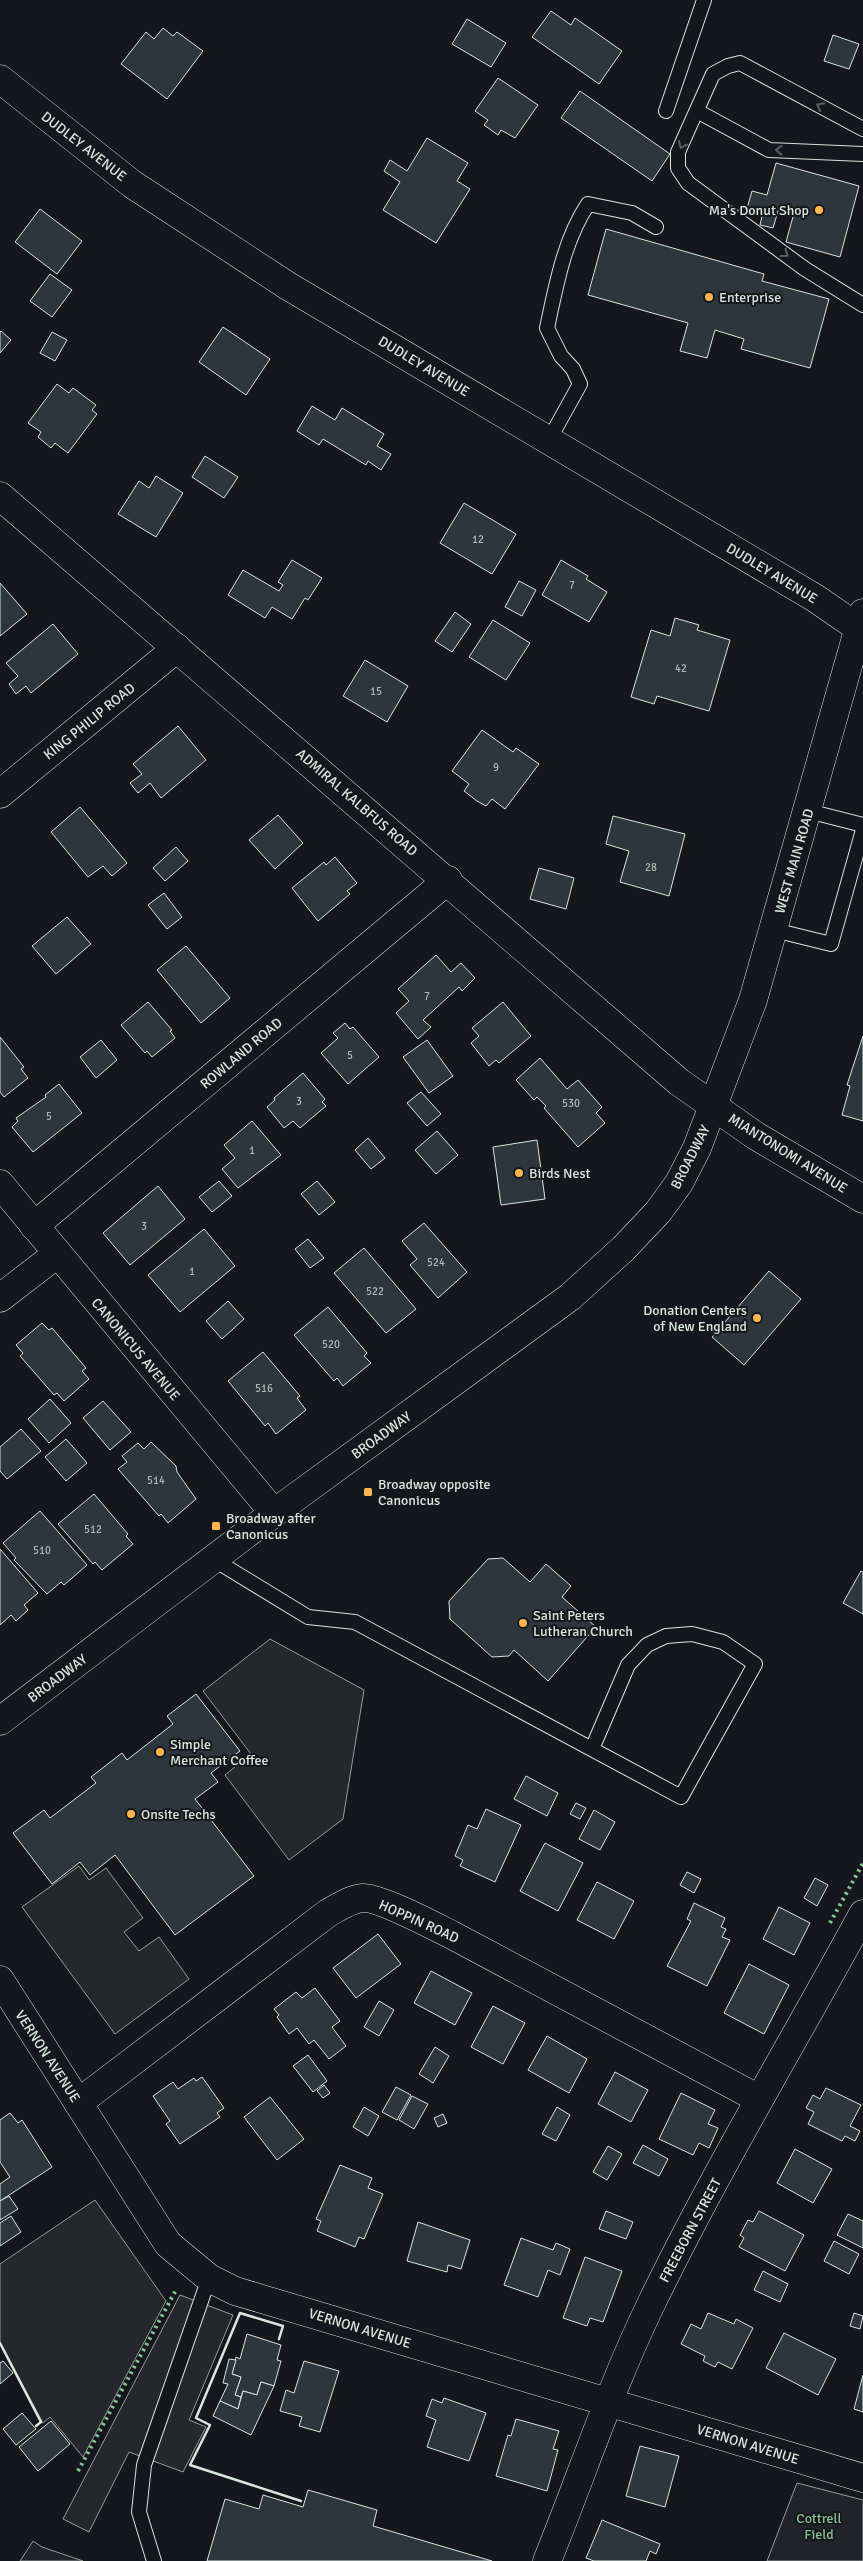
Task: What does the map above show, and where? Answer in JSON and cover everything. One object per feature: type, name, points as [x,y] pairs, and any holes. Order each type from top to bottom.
[{"type":"street","name":"DUDLEY AVENUE","points":[[0,79],[132,184],[288,286],[862,624]]},
{"type":"street","name":"ADMIRAL KALBFUS ROAD","points":[[0,496],[448,880],[680,1082],[714,1107]]},
{"type":"street","name":"WEST MAIN ROAD","points":[[714,1107],[754,1000],[862,624]]},
{"type":"street","name":"KING PHILIP ROAD","points":[[0,794],[177,648]]},
{"type":"street","name":"ROWLAND ROAD","points":[[34,1226],[448,880]]},
{"type":"street","name":"MIANTONOMI AVENUE","points":[[714,1107],[756,1136],[863,1199]]},
{"type":"street","name":"BROADWAY","points":[[0,1721],[274,1513],[570,1297],[623,1249],[658,1212],[679,1183],[714,1107]]},
{"type":"street","name":"CANONICUS AVENUE","points":[[0,1184],[274,1513]]},
{"type":"street","points":[[0,1298],[57,1254]]},
{"type":"street","name":"HOPPIN ROAD","points":[[78,2103],[328,1913],[356,1899],[366,1898],[410,1914],[759,2099]]},
{"type":"street","name":"FREEBORN STREET","points":[[547,2561],[608,2402],[652,2302],[759,2099],[863,1914]]},
{"type":"street","name":"VERNON AVENUE","points":[[0,1980],[168,2244],[209,2278],[235,2291],[863,2478]]},
{"type":"lane","points":[[666,111],[704,0]]},
{"type":"lane","points":[[862,301],[805,269],[688,183],[678,168],[678,152],[713,74],[728,66],[740,63],[863,129]]},
{"type":"lane","points":[[697,111],[769,150],[863,154]]},
{"type":"lane","points":[[549,440],[580,384],[573,369],[562,356],[547,328],[556,288],[578,220],[588,204],[632,213],[656,227]]},
{"type":"lane","points":[[808,811],[863,825]]},
{"type":"lane","points":[[774,930],[831,944],[863,830]]},
{"type":"lane","points":[[213,1559],[308,1617],[355,1622],[681,1797],[755,1664],[723,1642],[692,1634],[666,1636],[647,1645],[628,1665],[592,1748]]},
{"type":"lane","points":[[154,2561],[140,2512],[144,2465],[209,2278]]},
{"type":"green space","name":"Cottrell Field","points":[[797,2483],[863,2500],[863,2561],[767,2561]]},
{"type":"green space","points":[[33,2541],[42,2547],[83,2561],[20,2561]]},
{"type":"shaded area","points":[[270,1639],[364,1690],[343,1819],[289,1860],[225,1775],[251,1754],[203,1691]]},
{"type":"shaded area","points":[[79,1866],[89,1880],[106,1868],[143,1918],[124,1932],[139,1951],[159,1937],[189,1979],[115,2034],[22,1907]]},
{"type":"shaded area","points":[[95,2200],[166,2301],[83,2457],[50,2417],[43,2423],[0,2343],[0,2264]]},
{"type":"shaded area","points":[[180,2295],[233,2315],[189,2420],[206,2427],[183,2472],[129,2452],[89,2532],[63,2519]]},
{"type":"building","points":[[551,11],[571,25],[575,18],[622,51],[599,84],[532,37]]},
{"type":"building","points":[[467,19],[506,43],[491,67],[452,44]]},
{"type":"building","points":[[163,28],[173,36],[177,32],[203,51],[167,99],[121,64],[146,32],[154,39]]},
{"type":"building","points":[[833,35],[859,44],[849,69],[824,61]]},
{"type":"building","points":[[498,78],[538,105],[515,138],[501,130],[498,135],[484,125],[488,120],[475,111]]},
{"type":"building","points":[[580,91],[670,154],[652,181],[561,118]]},
{"type":"building","points":[[427,138],[468,163],[457,181],[470,189],[436,243],[383,210],[400,182],[384,171],[390,160],[407,171]]},
{"type":"building","name":"Ma's Donut Shop","points":[[776,163],[859,186],[840,257],[786,242],[794,213],[779,208],[773,228],[760,225],[762,216],[746,212],[752,191],[767,195]]},
{"type":"building","points":[[40,209],[82,241],[57,274],[15,242]]},
{"type":"building","name":"Enterprise","points":[[606,229],[764,274],[762,281],[829,299],[810,368],[741,349],[744,339],[715,330],[707,358],[680,351],[688,323],[588,295]]},
{"type":"building","points":[[50,274],[72,290],[52,317],[30,301]]},
{"type":"building","points":[[223,327],[270,359],[246,395],[199,362]]},
{"type":"building","points":[[0,332],[11,340],[0,353]]},
{"type":"building","points":[[52,332],[67,340],[55,361],[40,353]]},
{"type":"building","points":[[57,384],[69,393],[73,388],[96,405],[92,410],[97,414],[68,453],[55,443],[51,448],[38,437],[41,432],[28,423]]},
{"type":"building","points":[[312,406],[335,420],[342,408],[384,434],[377,446],[391,454],[381,470],[368,461],[366,465],[323,439],[319,445],[297,431]]},
{"type":"building","points":[[205,456],[238,477],[224,498],[192,477]]},
{"type":"building","points":[[156,476],[183,493],[156,537],[118,514],[139,481],[149,488]]},
{"type":"building","points":[[464,503],[516,534],[492,574],[440,543]]},
{"type":"building","points":[[292,560],[322,578],[308,600],[305,598],[292,619],[272,607],[265,618],[228,595],[243,570],[279,591],[283,585],[278,582]]},
{"type":"building","points":[[561,560],[588,576],[586,579],[607,592],[589,622],[542,595]]},
{"type":"building","points":[[519,581],[536,590],[522,616],[505,607]]},
{"type":"building","points":[[0,583],[27,614],[0,636]]},
{"type":"building","points":[[455,612],[471,624],[452,652],[435,641]]},
{"type":"building","points":[[675,618],[699,625],[697,630],[730,640],[709,711],[657,696],[654,704],[631,697],[651,630],[670,636]]},
{"type":"building","points":[[493,620],[530,643],[506,680],[469,657]]},
{"type":"building","points":[[53,624],[78,654],[31,693],[26,686],[16,694],[9,684],[18,676],[6,663]]},
{"type":"building","points":[[365,660],[408,686],[387,722],[343,696]]},
{"type":"building","points":[[178,726],[206,760],[161,798],[150,783],[138,793],[130,783],[142,774],[133,764]]},
{"type":"building","points":[[482,730],[513,752],[516,748],[539,764],[505,809],[492,799],[486,806],[477,801],[464,791],[469,784],[452,771]]},
{"type":"building","points":[[80,807],[127,863],[112,876],[103,866],[88,877],[51,832]]},
{"type":"building","points":[[278,815],[303,843],[275,869],[249,840]]},
{"type":"building","points":[[613,816],[685,834],[669,896],[620,882],[629,851],[606,844]]},
{"type":"building","points":[[176,847],[188,861],[165,881],[153,868]]},
{"type":"building","points":[[335,857],[357,883],[347,891],[350,894],[318,921],[292,888],[324,862],[326,865]]},
{"type":"building","points":[[539,868],[574,878],[566,909],[530,899]]},
{"type":"building","points":[[164,893],[182,917],[167,929],[148,905]]},
{"type":"building","points":[[67,917],[91,944],[56,974],[32,946]]},
{"type":"building","points":[[186,946],[230,998],[201,1023],[157,970]]},
{"type":"building","points":[[436,955],[451,972],[461,963],[475,978],[462,991],[459,987],[423,1020],[431,1027],[418,1039],[396,1013],[409,1001],[398,989]]},
{"type":"building","points":[[148,1002],[172,1030],[170,1031],[175,1038],[152,1057],[147,1051],[145,1053],[121,1025]]},
{"type":"building","points":[[503,1002],[531,1036],[499,1063],[496,1060],[489,1066],[471,1043],[479,1036],[472,1028]]},
{"type":"building","points":[[345,1023],[350,1029],[353,1027],[379,1057],[348,1084],[321,1053],[338,1038],[333,1033]]},
{"type":"building","points":[[863,1036],[863,1121],[842,1115],[850,1086],[847,1085]]},
{"type":"building","points":[[0,1037],[24,1067],[21,1069],[28,1078],[4,1097],[0,1092]]},
{"type":"building","points":[[101,1040],[117,1060],[96,1078],[80,1057]]},
{"type":"building","points":[[427,1040],[453,1076],[429,1093],[403,1057]]},
{"type":"building","points":[[540,1058],[567,1089],[578,1080],[602,1107],[596,1113],[605,1123],[578,1147],[544,1108],[546,1106],[537,1097],[534,1100],[516,1080]]},
{"type":"building","points":[[303,1073],[325,1099],[322,1102],[326,1106],[300,1128],[293,1121],[284,1128],[267,1107],[275,1100],[274,1098]]},
{"type":"building","points":[[59,1084],[82,1113],[33,1152],[12,1127],[18,1121],[16,1118],[46,1097],[45,1095]]},
{"type":"building","points":[[421,1092],[441,1114],[427,1126],[407,1103]]},
{"type":"building","points":[[252,1121],[281,1155],[238,1188],[222,1169],[235,1158],[224,1145]]},
{"type":"building","points":[[437,1131],[458,1155],[436,1174],[415,1150]]},
{"type":"building","points":[[368,1138],[385,1158],[371,1169],[355,1150]]},
{"type":"building","name":"Birds Nest","points":[[537,1140],[545,1199],[501,1205],[493,1147]]},
{"type":"building","points":[[219,1181],[232,1196],[212,1212],[199,1197]]},
{"type":"building","points":[[317,1181],[335,1202],[319,1215],[301,1194]]},
{"type":"building","points":[[158,1186],[185,1219],[130,1265],[103,1233]]},
{"type":"building","points":[[424,1223],[467,1272],[438,1298],[410,1265],[417,1259],[402,1241]]},
{"type":"building","points":[[204,1229],[235,1266],[180,1312],[148,1275]]},
{"type":"building","points":[[308,1239],[324,1258],[310,1268],[295,1249]]},
{"type":"building","points":[[364,1248],[416,1309],[386,1333],[334,1273]]},
{"type":"building","name":"Donation Centers of New England","points":[[769,1271],[801,1299],[744,1365],[712,1337]]},
{"type":"building","points":[[228,1301],[244,1319],[222,1339],[206,1321]]},
{"type":"building","points":[[328,1307],[367,1353],[364,1356],[371,1363],[343,1386],[337,1378],[334,1381],[294,1335]]},
{"type":"building","points":[[42,1323],[49,1330],[52,1328],[86,1368],[82,1371],[89,1379],[64,1401],[57,1393],[54,1395],[20,1356],[23,1353],[16,1345]]},
{"type":"building","points":[[263,1352],[300,1396],[297,1398],[306,1410],[276,1434],[268,1423],[265,1426],[228,1381]]},
{"type":"building","points":[[50,1399],[71,1423],[49,1443],[28,1419]]},
{"type":"building","points":[[103,1401],[131,1432],[110,1450],[83,1418]]},
{"type":"building","points":[[21,1429],[41,1451],[7,1479],[0,1471],[0,1447]]},
{"type":"building","points":[[66,1439],[87,1463],[66,1481],[45,1457]]},
{"type":"building","points":[[151,1442],[176,1466],[177,1472],[196,1499],[168,1523],[161,1514],[159,1516],[118,1469],[127,1462],[122,1456],[138,1443],[144,1449]]},
{"type":"building","points":[[94,1494],[128,1534],[126,1536],[133,1544],[102,1570],[95,1562],[93,1564],[58,1524]]},
{"type":"building","points":[[40,1511],[87,1565],[64,1585],[61,1582],[47,1594],[14,1560],[16,1558],[3,1543]]},
{"type":"building","points":[[0,1549],[38,1593],[24,1605],[28,1610],[16,1621],[11,1615],[0,1625]]},
{"type":"building","name":"Saint Peters Lutheran Church","points":[[503,1558],[530,1582],[546,1564],[571,1586],[562,1597],[596,1627],[548,1681],[514,1650],[509,1656],[492,1657],[450,1619],[449,1601],[488,1559]]},
{"type":"building","points":[[861,1571],[863,1572],[863,1614],[843,1603]]},
{"type":"building","name":"Onsite Techs","points":[[196,1694],[240,1751],[211,1773],[218,1782],[195,1799],[254,1876],[175,1935],[115,1855],[90,1875],[80,1862],[52,1884],[13,1833],[44,1810],[50,1818],[96,1783],[91,1777],[122,1753],[127,1760],[173,1724],[167,1716]]},
{"type":"building","points":[[526,1776],[558,1793],[547,1816],[514,1799]]},
{"type":"building","points":[[576,1803],[586,1808],[580,1819],[570,1814]]},
{"type":"building","points":[[486,1809],[521,1825],[495,1882],[460,1866],[463,1860],[455,1856],[468,1825],[477,1829]]},
{"type":"building","points":[[594,1810],[615,1822],[600,1850],[579,1839]]},
{"type":"building","points":[[545,1843],[583,1863],[558,1911],[520,1891]]},
{"type":"building","points":[[687,1872],[701,1879],[694,1893],[680,1885]]},
{"type":"building","points":[[815,1878],[828,1885],[817,1906],[804,1898]]},
{"type":"building","points":[[597,1882],[634,1901],[614,1939],[577,1920]]},
{"type":"building","points":[[694,1903],[725,1918],[721,1927],[726,1929],[722,1937],[730,1940],[707,1986],[667,1966],[691,1921],[687,1919]]},
{"type":"building","points":[[779,1907],[810,1923],[794,1955],[763,1939]]},
{"type":"building","points":[[378,1934],[401,1964],[356,1998],[333,1968]]},
{"type":"building","points":[[749,1964],[789,1985],[764,2034],[724,2013]]},
{"type":"building","points":[[431,1971],[472,1993],[455,2025],[414,2003]]},
{"type":"building","points":[[315,1988],[340,2021],[332,2027],[346,2046],[329,2059],[314,2040],[309,2044],[297,2028],[289,2034],[277,2017],[279,2015],[274,2009],[296,1992],[302,1998]]},
{"type":"building","points":[[379,2001],[394,2010],[379,2036],[364,2027]]},
{"type":"building","points":[[493,2006],[525,2023],[503,2064],[471,2047]]},
{"type":"building","points":[[547,2036],[587,2059],[569,2093],[528,2070]]},
{"type":"building","points":[[435,2047],[449,2056],[433,2083],[419,2074]]},
{"type":"building","points":[[308,2055],[327,2081],[313,2092],[293,2066]]},
{"type":"building","points":[[615,2072],[648,2090],[631,2122],[598,2104]]},
{"type":"building","points":[[202,2077],[224,2108],[217,2113],[220,2117],[180,2144],[166,2124],[170,2121],[153,2096],[173,2082],[178,2089],[194,2078],[196,2081]]},
{"type":"building","points":[[324,2085],[330,2093],[323,2098],[317,2091]]},
{"type":"building","points":[[396,2087],[411,2095],[397,2120],[382,2112]]},
{"type":"building","points":[[826,2088],[861,2105],[850,2126],[860,2131],[855,2141],[845,2136],[842,2141],[808,2124],[814,2112],[806,2108],[813,2095],[820,2099]]},
{"type":"building","points":[[681,2093],[715,2110],[708,2124],[718,2128],[709,2148],[699,2143],[693,2155],[659,2139]]},
{"type":"building","points":[[412,2096],[428,2104],[414,2129],[399,2120]]},
{"type":"building","points":[[270,2097],[304,2139],[277,2160],[244,2117]]},
{"type":"building","points":[[364,2107],[379,2116],[368,2136],[353,2127]]},
{"type":"building","points":[[557,2107],[570,2115],[556,2141],[542,2134]]},
{"type":"building","points":[[10,2113],[18,2123],[22,2120],[52,2167],[0,2201],[0,2184],[10,2177],[0,2162],[0,2120]]},
{"type":"building","points":[[443,2114],[447,2123],[438,2127],[434,2118]]},
{"type":"building","points":[[643,2145],[668,2159],[659,2176],[633,2163]]},
{"type":"building","points":[[608,2146],[622,2154],[607,2180],[593,2172]]},
{"type":"building","points":[[795,2149],[832,2169],[813,2203],[777,2183]]},
{"type":"building","points":[[340,2165],[372,2178],[368,2188],[383,2194],[364,2239],[359,2237],[355,2247],[317,2231],[321,2221],[316,2219]]},
{"type":"building","points":[[9,2196],[18,2209],[0,2220],[0,2201]]},
{"type":"building","points":[[606,2211],[633,2222],[626,2239],[599,2229]]},
{"type":"building","points":[[759,2211],[804,2235],[785,2271],[739,2247],[744,2238],[740,2235],[748,2220],[753,2222]]},
{"type":"building","points":[[848,2214],[863,2221],[863,2248],[837,2235]]},
{"type":"building","points":[[11,2216],[21,2232],[0,2246],[0,2223]]},
{"type":"building","points":[[418,2222],[470,2240],[461,2269],[448,2265],[447,2272],[407,2261]]},
{"type":"building","points":[[521,2238],[553,2250],[556,2243],[570,2249],[560,2275],[548,2270],[538,2297],[504,2285]]},
{"type":"building","points":[[834,2241],[859,2254],[849,2274],[824,2261]]},
{"type":"building","points":[[585,2257],[622,2271],[603,2322],[590,2318],[587,2326],[563,2318]]},
{"type":"building","points":[[763,2271],[788,2284],[780,2302],[754,2290]]},
{"type":"building","points":[[708,2313],[734,2324],[736,2319],[753,2328],[732,2369],[718,2362],[715,2367],[703,2361],[705,2356],[681,2344],[691,2324],[701,2329]]},
{"type":"building","points":[[854,2313],[863,2316],[860,2329],[850,2326]]},
{"type":"building","points":[[784,2333],[836,2359],[818,2395],[766,2368]]},
{"type":"building","points":[[247,2334],[281,2345],[277,2360],[281,2361],[274,2386],[261,2382],[257,2395],[243,2391],[241,2397],[235,2395],[241,2377],[232,2374],[236,2357],[240,2359]]},
{"type":"building","points":[[229,2359],[236,2360],[232,2374],[241,2377],[235,2395],[241,2397],[238,2409],[220,2401],[228,2384],[223,2383]]},
{"type":"building","points":[[3,2361],[13,2373],[0,2384],[0,2363]]},
{"type":"building","points":[[304,2361],[339,2371],[320,2432],[299,2426],[302,2417],[280,2411],[286,2390],[294,2393]]},
{"type":"building","points":[[863,2375],[863,2412],[854,2409]]},
{"type":"building","points":[[261,2382],[274,2386],[251,2435],[213,2416],[220,2401],[238,2409],[243,2391],[257,2395]]},
{"type":"building","points":[[444,2398],[486,2413],[469,2461],[427,2447],[436,2420],[426,2416],[432,2399],[442,2403]]},
{"type":"building","points":[[22,2413],[36,2429],[16,2445],[3,2429]]},
{"type":"building","points":[[516,2419],[559,2431],[553,2449],[558,2450],[547,2491],[496,2476],[508,2435],[511,2436]]},
{"type":"building","points":[[51,2421],[70,2444],[38,2471],[19,2447]]},
{"type":"building","points":[[640,2446],[679,2456],[665,2507],[626,2496]]},
{"type":"building","points":[[308,2490],[377,2510],[373,2526],[492,2561],[207,2561],[225,2499],[259,2509],[263,2495],[303,2507]]},
{"type":"building","points":[[602,2520],[660,2544],[656,2554],[650,2551],[646,2561],[594,2561],[586,2558]]},
{"type":"hedge","points":[[830,1923],[863,1863]]},
{"type":"hedge","points":[[78,2471],[176,2290]]},
{"type":"wall","points":[[279,2339],[283,2326],[240,2313],[196,2418],[210,2425],[190,2465],[301,2501]]},
{"type":"wall","points":[[0,2343],[41,2422],[36,2426]]},
{"type":"place","name":"Ma's Donut Shop","points":[[819,210]]},
{"type":"place","name":"Enterprise","points":[[709,297]]},
{"type":"place","name":"Birds Nest","points":[[519,1173]]},
{"type":"place","name":"Donation Centers of New England","points":[[757,1318]]},
{"type":"place","name":"Broadway opposite Canonicus","points":[[368,1492]]},
{"type":"place","name":"Broadway after Canonicus","points":[[216,1526]]},
{"type":"place","name":"Saint Peters Lutheran Church","points":[[523,1623]]},
{"type":"place","name":"Simple Merchant Coffee","points":[[160,1752]]},
{"type":"place","name":"Onsite Techs","points":[[131,1814]]}]
